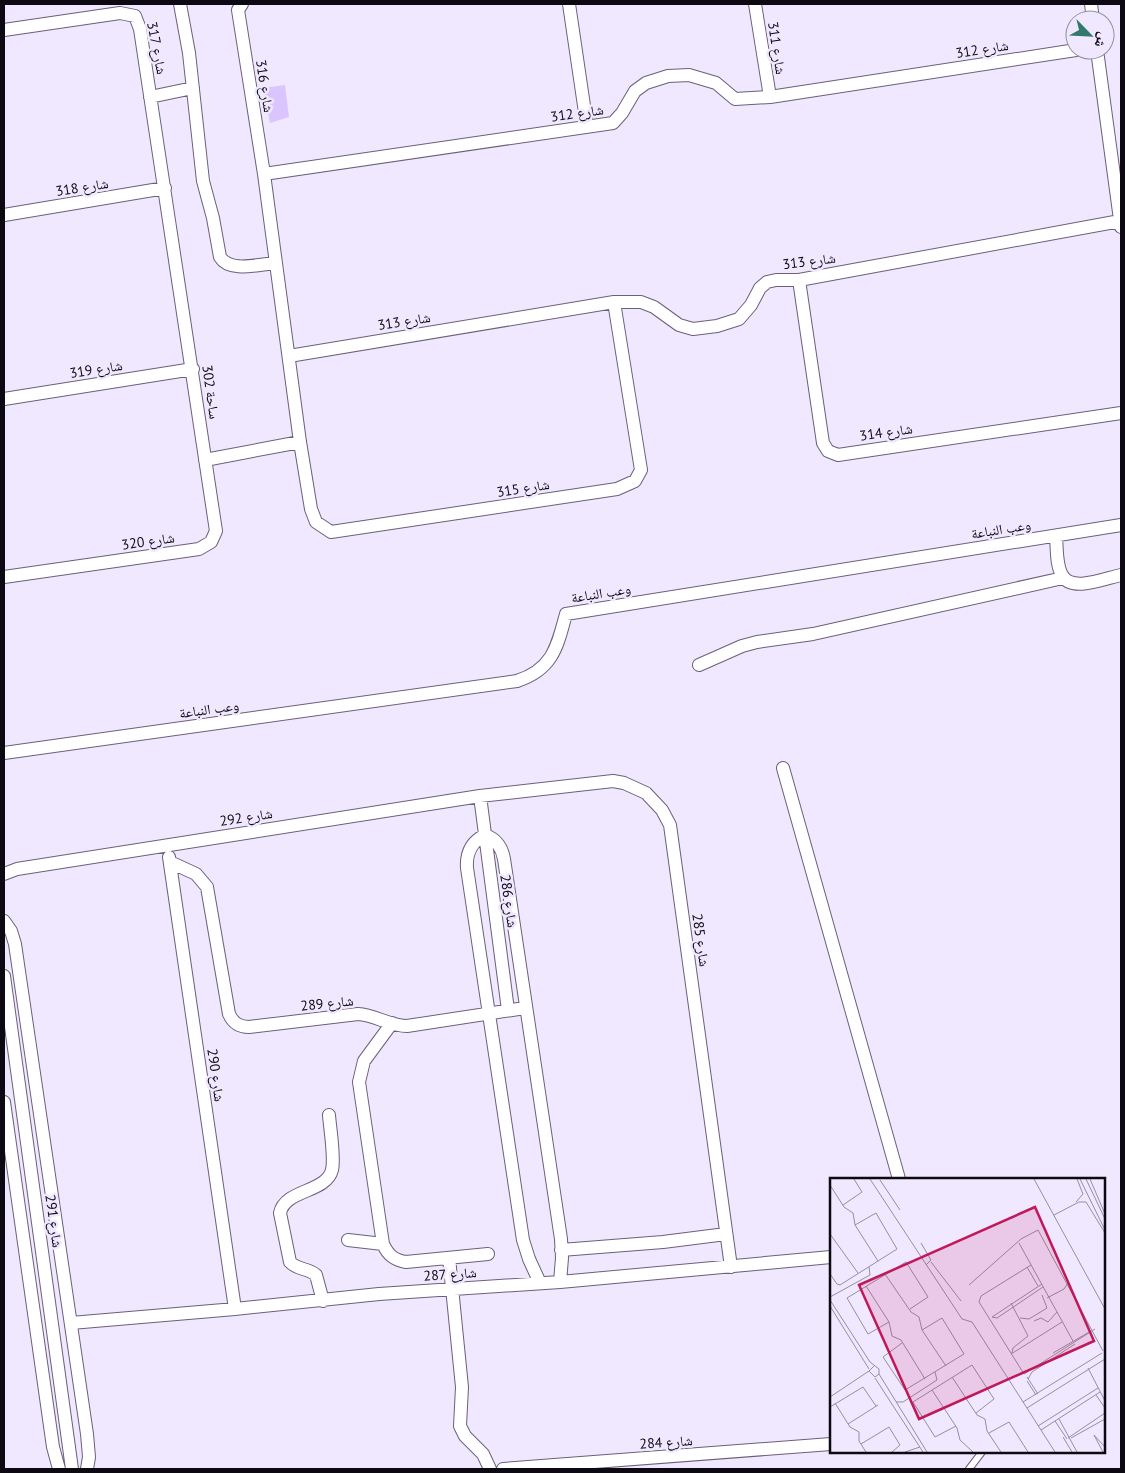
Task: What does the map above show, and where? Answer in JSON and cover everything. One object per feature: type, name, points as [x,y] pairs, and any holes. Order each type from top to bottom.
[{"type":"street","points":[[180,4],[193,88],[203,181],[213,218],[220,257],[230,266],[276,263]]},
{"type":"street","name":"شارع 316","points":[[242,4],[238,10],[264,174]]},
{"type":"street","points":[[569,4],[587,126]]},
{"type":"street","name":"شارع 311","points":[[756,4],[770,97]]},
{"type":"street","name":"شارع 317","points":[[4,30],[120,13],[135,16],[140,29],[150,97]]},
{"type":"street","name":"شارع 312","points":[[264,174],[612,123],[622,113],[635,91],[646,83],[668,76],[689,75],[716,82],[735,99],[770,97],[1065,52]]},
{"type":"street","points":[[1098,60],[1121,224]]},
{"type":"street","points":[[150,97],[193,88]]},
{"type":"street","name":"ساحة 302","points":[[150,97],[193,369],[205,460]]},
{"type":"street","points":[[205,460],[300,442],[264,174]]},
{"type":"street","name":"شارع 318","points":[[4,214],[165,188]]},
{"type":"street","name":"شارع 313","points":[[288,356],[614,302],[641,302],[654,307],[679,325],[694,329],[716,326],[739,319],[751,306],[760,288],[767,282],[799,280],[1121,224]]},
{"type":"street","name":"شارع 314","points":[[799,280],[823,443],[828,451],[838,454],[1121,413]]},
{"type":"street","name":"شارع 315","points":[[300,442],[311,510],[316,522],[331,532],[617,489],[635,480],[641,470],[614,302]]},
{"type":"street","name":"شارع 319","points":[[4,399],[193,369]]},
{"type":"street","name":"شارع 320","points":[[4,577],[199,549],[210,542],[216,531],[205,460]]},
{"type":"street","name":"وعب النباعة","points":[[4,753],[517,681],[539,671],[548,662],[557,646],[566,614],[1121,525]]},
{"type":"street","points":[[1056,536],[1060,570],[1063,578],[1068,582],[1078,584],[1121,575]]},
{"type":"street","points":[[699,665],[742,646],[757,642],[813,634],[1063,578]]},
{"type":"street","points":[[783,768],[899,1178]]},
{"type":"street","name":"شارع 285","points":[[480,796],[613,781],[624,783],[646,793],[655,801],[666,817],[670,825],[731,1267]]},
{"type":"street","name":"شارع 286","points":[[480,796],[508,1010]]},
{"type":"street","name":"شارع 292","points":[[4,874],[17,869],[480,796]]},
{"type":"street","points":[[540,1283],[523,1240],[467,860],[472,845],[485,835],[496,841],[503,853],[562,1250],[560,1282]]},
{"type":"street","name":"شارع 290","points":[[168,845],[235,1310]]},
{"type":"street","name":"شارع 289","points":[[170,862],[196,874],[206,887],[231,1019],[239,1026],[244,1027],[352,1014],[372,1016],[407,1026],[526,1008]]},
{"type":"street","points":[[4,921],[14,937],[89,1445],[86,1469]]},
{"type":"street","name":"شارع 291","points":[[4,976],[72,1469]]},
{"type":"street","points":[[12,1025],[26,1023]]},
{"type":"street","points":[[392,1023],[364,1061],[360,1082],[383,1244],[389,1255],[406,1262],[488,1254]]},
{"type":"street","points":[[18,1071],[33,1068]]},
{"type":"street","points":[[4,1102],[53,1447],[59,1469]]},
{"type":"street","points":[[323,1301],[316,1275],[311,1271],[294,1266],[290,1262],[280,1213],[285,1203],[329,1176],[332,1166],[329,1115]]},
{"type":"street","points":[[18,1204],[54,1211]]},
{"type":"street","points":[[562,1250],[663,1242],[726,1234]]},
{"type":"street","points":[[348,1240],[383,1244]]},
{"type":"street","name":"شارع 287","points":[[71,1323],[235,1310],[379,1294],[560,1282],[731,1267],[830,1256]]},
{"type":"street","points":[[449,1258],[462,1387],[460,1426],[465,1436],[483,1454],[490,1469]]},
{"type":"street","points":[[34,1310],[68,1305]]},
{"type":"street","name":"شارع 284","points":[[503,1469],[597,1466],[830,1444]]},
{"type":"lane","points":[[969,1469],[981,1453]]},
{"type":"shaded area","points":[[285,85],[289,117],[270,123],[263,88]]}]
